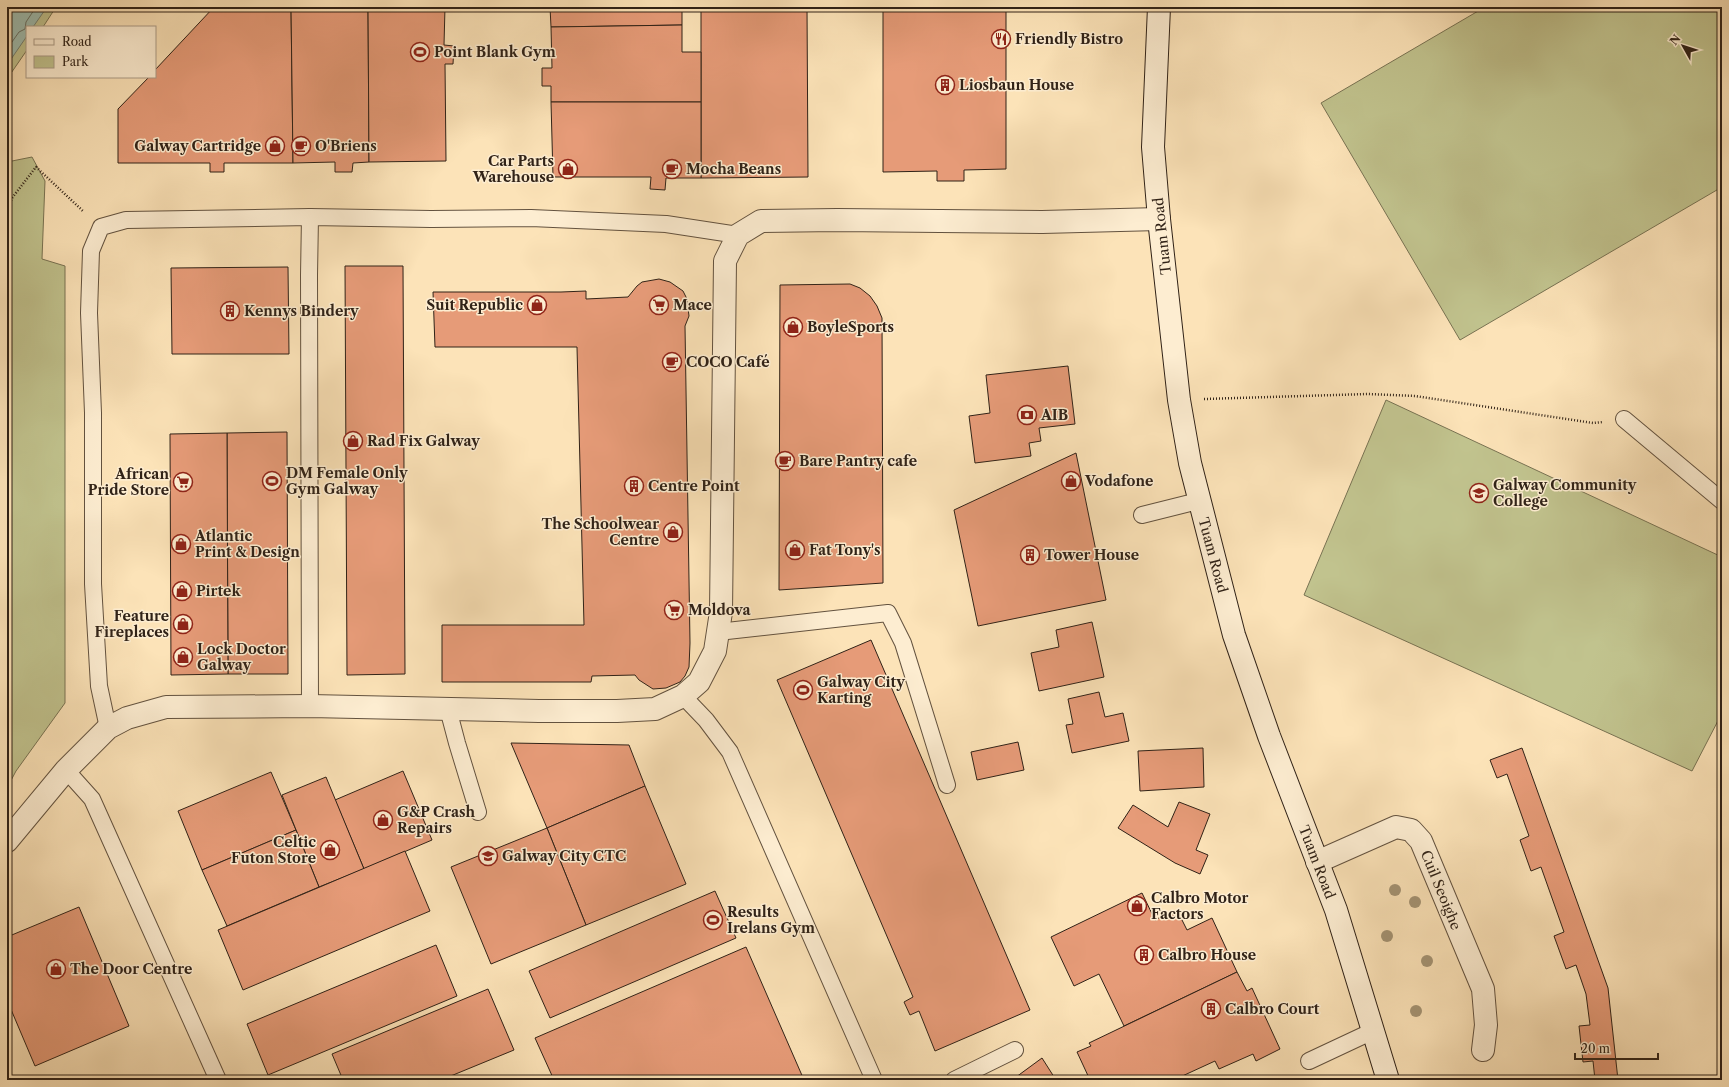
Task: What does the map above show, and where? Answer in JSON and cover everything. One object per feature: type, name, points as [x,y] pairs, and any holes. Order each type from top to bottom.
[{"type":"street","name":"Tuam Road","points":[[1158,7],[1153,147],[1159,219],[1179,400],[1198,501],[1234,634],[1269,736],[1336,910],[1388,1080]]},
{"type":"street","points":[[7,841],[66,770],[108,728],[127,718],[166,707],[310,706],[539,711],[617,711],[655,708],[683,696],[699,682],[715,651],[721,612],[725,261],[738,235],[761,221],[837,220],[1042,222],[1159,219]]},
{"type":"street","name":"Cuil Seoighe","points":[[1317,862],[1396,827],[1411,830],[1421,841],[1483,989],[1486,1025],[1483,1050]]},
{"type":"lane","points":[[310,217],[308,275],[310,706]]},
{"type":"lane","points":[[108,728],[99,686],[95,642],[93,584],[93,413],[89,313],[91,251],[100,227],[126,220],[310,217],[431,219],[531,218],[666,224],[738,235]]},
{"type":"lane","points":[[1624,419],[1722,501]]},
{"type":"lane","points":[[1142,515],[1198,501]]},
{"type":"lane","points":[[718,632],[888,614],[903,643],[947,785]]},
{"type":"lane","points":[[683,696],[706,720],[730,752],[874,1080]]},
{"type":"lane","points":[[448,709],[478,812]]},
{"type":"lane","points":[[66,770],[92,798],[218,1080]]},
{"type":"lane","points":[[1309,1061],[1373,1031]]},
{"type":"lane","points":[[954,1080],[1015,1050]]},
{"type":"path","points":[[7,212],[12,198],[36,167],[100,227]]},
{"type":"path","points":[[1179,400],[1376,394],[1415,396],[1592,423],[1624,419]]},
{"type":"green space","points":[[7,7],[56,7],[44,26],[26,26],[26,51],[7,79]]},
{"type":"green space","points":[[1485,7],[1722,7],[1722,187],[1460,340],[1321,103]]},
{"type":"green space","points":[[32,157],[45,181],[42,259],[65,266],[65,703],[16,771],[7,788],[7,162]]},
{"type":"green space","points":[[1386,400],[1722,557],[1722,713],[1692,771],[1304,595]]},
{"type":"water","points":[[16,7],[47,7],[34,26],[26,26],[26,37],[7,65],[7,19]]},
{"type":"building","points":[[214,7],[291,7],[293,163],[224,163],[224,172],[210,172],[210,163],[118,163],[118,109],[148,78],[156,78],[156,69]]},
{"type":"building","points":[[291,7],[368,7],[369,162],[353,163],[352,172],[335,172],[335,162],[293,163]]},
{"type":"building","points":[[368,7],[445,7],[444,45],[454,46],[453,64],[445,64],[446,161],[369,162]]},
{"type":"building","points":[[550,7],[682,7],[682,25],[551,27]]},
{"type":"building","points":[[701,7],[807,7],[808,177],[701,178]]},
{"type":"building","name":"Liosbaun House","points":[[883,7],[1006,7],[1006,169],[964,170],[964,181],[937,181],[937,171],[883,172]]},
{"type":"building","points":[[682,25],[682,52],[701,52],[701,102],[551,102],[551,86],[542,86],[542,68],[552,68],[551,27]]},
{"type":"building","points":[[551,102],[701,102],[701,178],[666,178],[665,190],[650,189],[651,177],[553,177]]},
{"type":"building","points":[[345,266],[403,266],[405,674],[347,675]]},
{"type":"building","name":"Kennys Bindery","points":[[288,267],[289,354],[172,354],[171,268]]},
{"type":"building","name":"Centre Point","points":[[659,279],[670,282],[683,291],[687,299],[689,316],[685,326],[690,643],[689,667],[685,676],[680,682],[666,688],[653,689],[639,680],[635,675],[592,676],[591,682],[442,682],[442,625],[584,625],[577,347],[435,347],[433,292],[586,291],[586,299],[628,297],[642,282]]},
{"type":"building","points":[[850,284],[860,288],[870,296],[877,306],[882,318],[883,583],[779,590],[780,285]]},
{"type":"building","name":"AIB","points":[[1068,366],[1075,424],[1039,428],[1041,441],[1029,443],[1031,456],[975,463],[969,416],[990,413],[986,375]]},
{"type":"building","points":[[287,432],[288,674],[228,674],[227,433]]},
{"type":"building","points":[[227,433],[228,674],[171,675],[170,434]]},
{"type":"building","name":"Tower House","points":[[1076,453],[1106,600],[978,626],[954,510]]},
{"type":"building","points":[[1092,622],[1104,677],[1039,691],[1031,653],[1059,647],[1056,630]]},
{"type":"building","points":[[871,640],[1030,1010],[935,1051],[919,1011],[910,1015],[904,1002],[913,997],[777,680]]},
{"type":"building","points":[[1099,692],[1105,717],[1123,713],[1129,741],[1072,753],[1066,725],[1073,724],[1068,699]]},
{"type":"building","points":[[1018,742],[1024,770],[977,780],[971,752]]},
{"type":"building","points":[[511,743],[629,745],[645,786],[547,828]]},
{"type":"building","points":[[1203,748],[1204,787],[1140,791],[1138,751]]},
{"type":"building","points":[[1522,748],[1608,988],[1618,1080],[1595,1080],[1593,1061],[1583,1062],[1579,1026],[1590,1025],[1586,994],[1576,965],[1566,969],[1554,936],[1564,932],[1541,867],[1531,871],[1520,840],[1529,836],[1507,774],[1497,778],[1490,760]]},
{"type":"building","name":"G&P Crash Repairs","points":[[403,771],[432,840],[364,869],[335,800]]},
{"type":"building","points":[[271,772],[296,830],[202,870],[178,811]]},
{"type":"building","name":"Celtic Futon Store","points":[[326,777],[364,869],[319,887],[282,795]]},
{"type":"building","points":[[645,786],[686,884],[586,925],[547,828]]},
{"type":"building","points":[[1179,802],[1210,814],[1196,850],[1208,855],[1200,874],[1175,863],[1118,828],[1133,805],[1168,827]]},
{"type":"building","points":[[547,828],[586,925],[491,964],[451,867]]},
{"type":"building","points":[[296,830],[319,887],[227,926],[202,870]]},
{"type":"building","points":[[405,851],[430,911],[243,990],[218,930]]},
{"type":"building","points":[[715,891],[736,938],[550,1018],[529,971]]},
{"type":"building","name":"Calbro House","points":[[1142,893],[1155,920],[1169,913],[1181,918],[1187,930],[1212,918],[1237,972],[1124,1026],[1099,974],[1074,986],[1051,937]]},
{"type":"building","name":"The Door Centre","points":[[79,907],[129,1026],[35,1066],[7,1000],[7,937]]},
{"type":"building","points":[[436,945],[457,996],[268,1075],[247,1024]]},
{"type":"building","points":[[746,947],[804,1080],[554,1080],[535,1038]]},
{"type":"building","name":"Calbro Court","points":[[1237,972],[1247,991],[1252,988],[1280,1049],[1256,1061],[1253,1054],[1219,1069],[1215,1061],[1178,1078],[1179,1080],[1090,1080],[1077,1052],[1091,1046],[1089,1043]]},
{"type":"building","points":[[488,989],[514,1050],[441,1080],[343,1080],[332,1054]]},
{"type":"building","points":[[1042,1058],[1056,1080],[1012,1080]]},
{"type":"place","name":"Friendly Bistro","points":[[1001,39]]},
{"type":"place","name":"Point Blank Gym","points":[[420,52]]},
{"type":"place","name":"Liosbaun House","points":[[945,85]]},
{"type":"place","name":"Galway Cartridge","points":[[275,146]]},
{"type":"place","name":"O'Briens","points":[[301,146]]},
{"type":"place","name":"Car Parts Warehouse","points":[[568,169]]},
{"type":"place","name":"Mocha Beans","points":[[672,169]]},
{"type":"place","name":"Suit Republic","points":[[537,305]]},
{"type":"place","name":"Mace","points":[[659,305]]},
{"type":"place","name":"Kennys Bindery","points":[[230,311]]},
{"type":"place","name":"BoyleSports","points":[[793,327]]},
{"type":"place","name":"COCO Café","points":[[672,362]]},
{"type":"place","name":"AIB","points":[[1027,415]]},
{"type":"place","name":"Rad Fix Galway","points":[[353,441]]},
{"type":"place","name":"Bare Pantry cafe","points":[[785,461]]},
{"type":"place","name":"DM Female Only Gym Galway","points":[[272,481]]},
{"type":"place","name":"Vodafone","points":[[1071,481]]},
{"type":"place","name":"African Pride Store","points":[[183,482]]},
{"type":"place","name":"Centre Point","points":[[634,486]]},
{"type":"place","name":"Galway Community College","points":[[1479,493]]},
{"type":"place","name":"The Schoolwear Centre","points":[[673,532]]},
{"type":"place","name":"Atlantic Print & Design","points":[[181,544]]},
{"type":"place","name":"Fat Tony's","points":[[795,550]]},
{"type":"place","name":"Tower House","points":[[1030,555]]},
{"type":"place","name":"Pirtek","points":[[182,591]]},
{"type":"place","name":"Moldova","points":[[674,610]]},
{"type":"place","name":"Feature Fireplaces","points":[[183,624]]},
{"type":"place","name":"Lock Doctor Galway","points":[[183,657]]},
{"type":"place","name":"Galway City Karting","points":[[803,690]]},
{"type":"place","name":"G&P Crash Repairs","points":[[383,820]]},
{"type":"place","name":"Celtic Futon Store","points":[[330,850]]},
{"type":"place","name":"Galway City CTC","points":[[488,856]]},
{"type":"place","name":"Calbro Motor Factors","points":[[1137,906]]},
{"type":"place","name":"Results Irelans Gym","points":[[713,920]]},
{"type":"place","name":"Calbro House","points":[[1144,955]]},
{"type":"place","name":"The Door Centre","points":[[56,969]]},
{"type":"place","name":"Calbro Court","points":[[1211,1009]]}]
